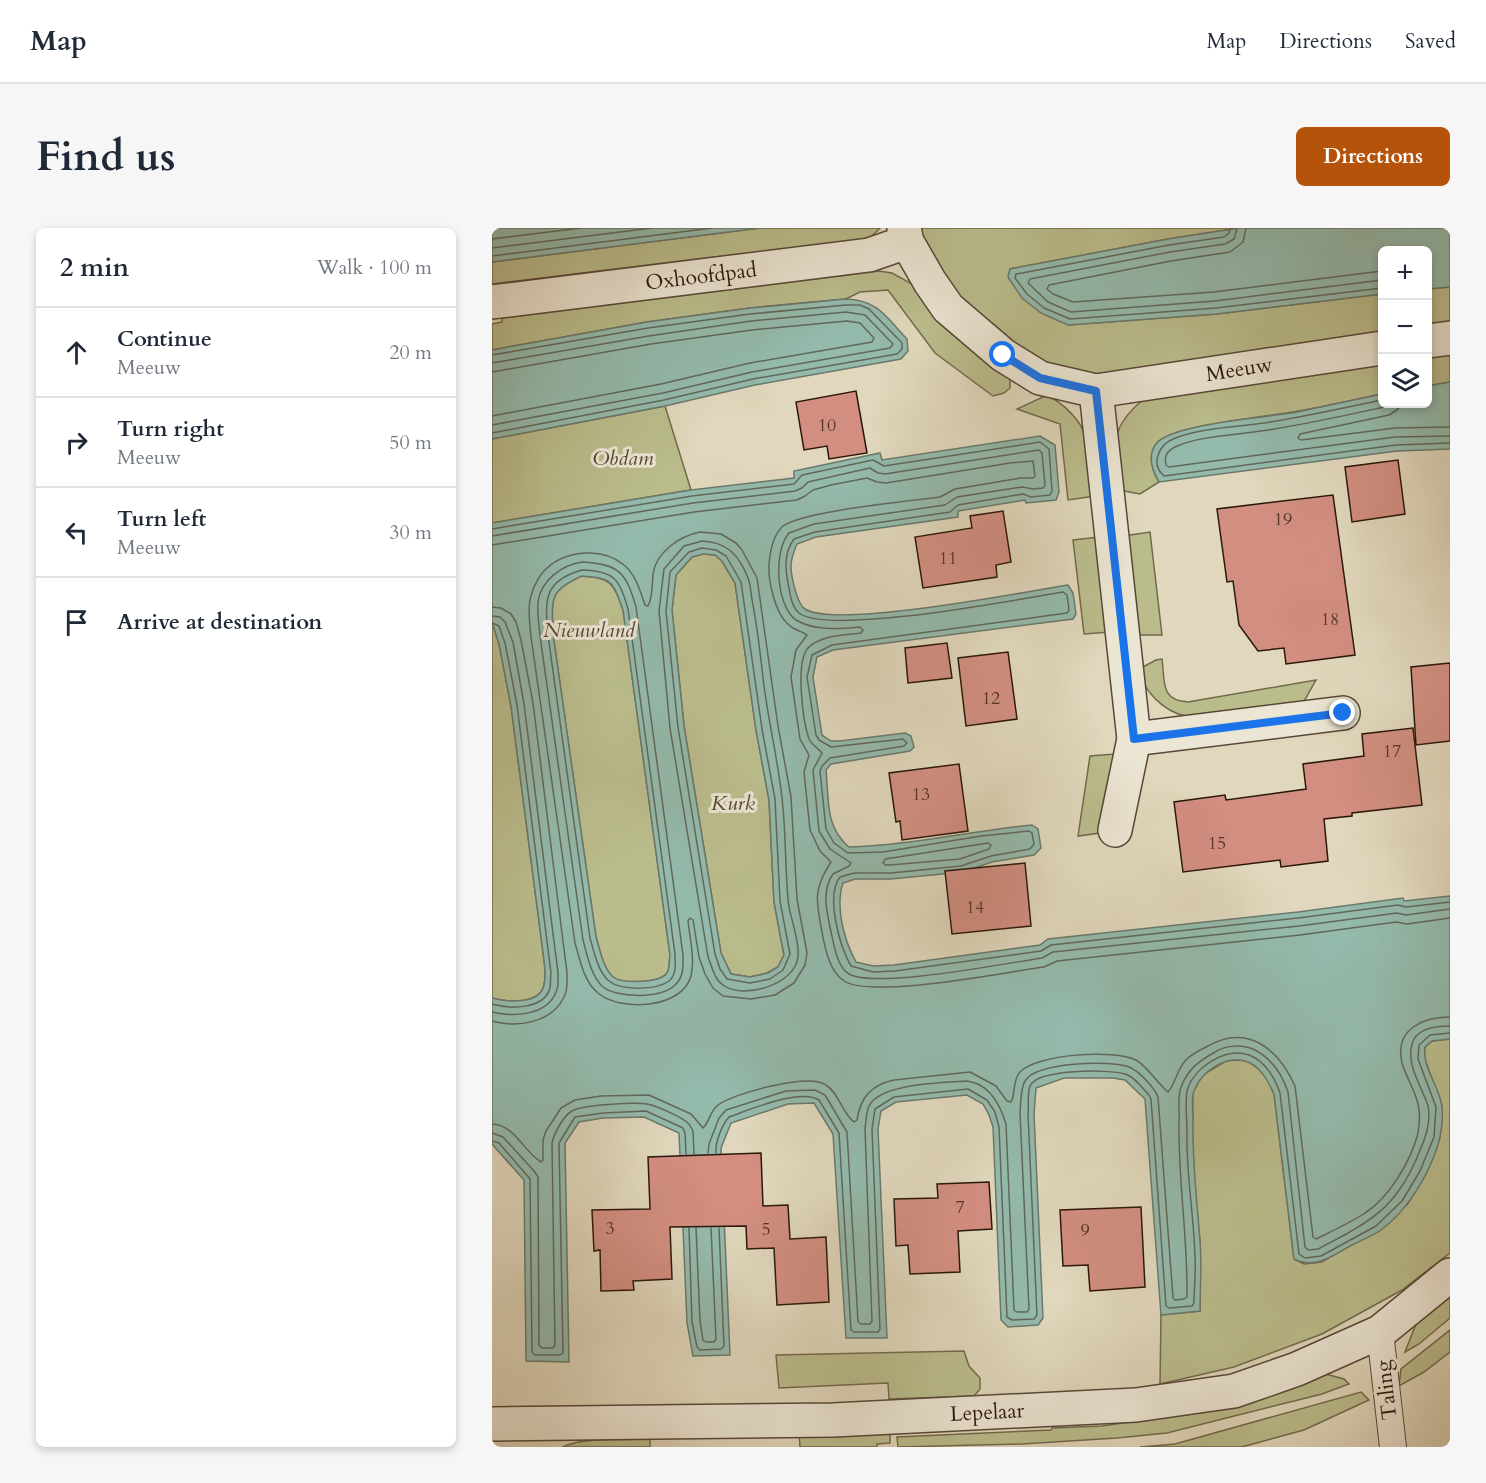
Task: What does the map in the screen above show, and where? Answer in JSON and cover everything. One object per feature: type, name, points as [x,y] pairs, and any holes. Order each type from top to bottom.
[{"type":"street","name":"Oxhoofdpad","points":[[492,302],[869,255],[906,235]]},
{"type":"street","name":"Meeuw","points":[[906,235],[930,282],[948,308],[1003,355],[1040,378],[1096,391],[1378,349]]},
{"type":"street","points":[[1432,340],[1450,338]]},
{"type":"street","points":[[1096,391],[1134,739],[1115,830]]},
{"type":"street","points":[[1134,739],[1343,713]]},
{"type":"street","name":"Lepelaar","points":[[508,1432],[833,1420],[1136,1405],[1234,1391],[1297,1369],[1380,1332],[1450,1275]]},
{"type":"lane","name":"Taling","points":[[1380,1332],[1393,1447]]},
{"type":"green space","points":[[760,228],[880,228],[871,237],[860,242],[746,257],[740,254],[492,284],[492,262]]},
{"type":"green space","points":[[915,228],[1239,228],[1010,269],[1009,274],[1068,325],[1217,314],[1378,294],[1378,336],[1087,377],[1053,369],[968,314]]},
{"type":"green space","points":[[879,271],[892,273],[914,285],[1010,374],[1010,388],[1004,393],[993,396],[935,353],[888,290],[860,292],[846,299],[750,308],[647,322],[492,350],[492,324],[502,322],[502,318]]},
{"type":"green space","points":[[1450,287],[1450,326],[1432,328],[1432,289]]},
{"type":"green space","points":[[1450,350],[1450,382],[1432,385],[1432,352]]},
{"type":"green space","points":[[1378,361],[1378,395],[1304,410],[1198,427],[1165,437],[1156,444],[1152,453],[1154,473],[1159,482],[1140,494],[1119,490],[1115,449],[1119,429],[1124,419],[1145,398]]},
{"type":"green space","points":[[1047,395],[1069,411],[1082,429],[1088,447],[1095,496],[1068,500],[1060,424],[1017,409]]},
{"type":"green space","name":"Obdam","points":[[665,406],[691,490],[492,523],[492,439]]},
{"type":"green space","points":[[1150,532],[1162,635],[1135,635],[1124,536]]},
{"type":"green space","points":[[1099,537],[1110,632],[1084,634],[1073,540]]},
{"type":"green space","name":"Kurk","points":[[703,554],[715,555],[722,561],[735,583],[756,730],[769,800],[774,902],[784,955],[778,967],[767,973],[750,977],[731,974],[721,953],[684,726],[672,610],[676,575],[692,557]]},
{"type":"green space","name":"Nieuwland","points":[[581,576],[599,578],[610,583],[623,610],[670,955],[667,973],[649,981],[624,981],[613,977],[604,964],[596,937],[553,634],[552,612],[557,592],[570,581]]},
{"type":"green space","name":"Nieuwland","points":[[492,622],[499,644],[511,706],[545,969],[545,982],[541,991],[530,999],[522,1000],[492,998]]},
{"type":"green space","points":[[1162,659],[1164,682],[1168,694],[1179,701],[1188,702],[1316,680],[1303,703],[1210,716],[1186,716],[1170,710],[1155,699],[1141,677],[1139,669]]},
{"type":"green space","points":[[1115,754],[1100,833],[1078,836],[1090,756]]},
{"type":"green space","points":[[1450,1039],[1450,1253],[1402,1290],[1322,1334],[1234,1367],[1160,1384],[1161,1315],[1200,1311],[1200,1241],[1192,1160],[1193,1092],[1202,1076],[1226,1061],[1238,1060],[1247,1061],[1258,1068],[1268,1080],[1274,1094],[1294,1259],[1304,1264],[1322,1262],[1407,1205],[1426,1174],[1440,1138],[1442,1106],[1424,1057],[1425,1047],[1432,1041]]},
{"type":"green space","points":[[1450,1296],[1450,1318],[1419,1344],[1405,1352],[1416,1324]]},
{"type":"green space","points":[[1450,1330],[1450,1352],[1424,1372],[1399,1386],[1401,1369]]},
{"type":"green space","points":[[964,1351],[969,1366],[980,1378],[980,1389],[974,1396],[889,1399],[888,1383],[779,1388],[776,1355]]},
{"type":"green space","points":[[1322,1373],[1344,1379],[1349,1384],[1322,1394],[1167,1433],[1022,1444],[898,1447],[897,1437],[1051,1430],[1052,1428],[1102,1426],[1138,1421]]},
{"type":"green space","points":[[1361,1392],[1369,1400],[1304,1430],[1242,1447],[1140,1447],[1175,1444]]},
{"type":"green space","points":[[799,1432],[890,1433],[890,1443],[877,1444],[877,1447],[800,1447]]},
{"type":"green space","points":[[650,1439],[650,1447],[563,1447],[592,1440]]},
{"type":"water","points":[[492,228],[760,228],[492,262]]},
{"type":"water","points":[[1239,228],[1450,228],[1450,287],[1432,289],[1432,246],[1378,246],[1378,294],[1217,314],[1068,325],[1041,313],[1022,298],[1008,277],[1010,269]]},
{"type":"water","points":[[846,299],[874,306],[907,339],[908,351],[901,359],[755,385],[665,406],[492,439],[492,350],[647,322],[750,308]]},
{"type":"water","points":[[1450,382],[1450,449],[1397,451],[1159,482],[1153,468],[1151,458],[1156,444],[1165,437],[1181,431],[1222,422],[1297,412],[1378,395],[1378,408],[1432,408],[1432,385]]},
{"type":"water","points":[[1040,436],[1055,445],[1059,492],[1056,500],[1026,503],[1025,500],[958,511],[958,517],[816,537],[797,544],[792,558],[791,571],[797,596],[805,609],[824,614],[853,615],[890,612],[1068,585],[1073,593],[1076,614],[1073,619],[833,650],[817,657],[813,677],[822,735],[831,741],[840,741],[905,733],[911,736],[914,747],[910,751],[831,764],[826,770],[832,822],[841,839],[849,847],[895,844],[1032,825],[1038,829],[1041,848],[1034,855],[992,862],[963,872],[891,879],[855,879],[843,883],[840,913],[848,944],[856,962],[873,966],[894,965],[1040,945],[1048,939],[1298,912],[1403,898],[1404,901],[1450,896],[1450,1039],[1432,1041],[1425,1047],[1426,1063],[1442,1107],[1439,1141],[1433,1158],[1416,1191],[1405,1206],[1381,1230],[1324,1260],[1310,1263],[1294,1259],[1274,1094],[1263,1074],[1250,1063],[1230,1060],[1215,1067],[1197,1084],[1192,1101],[1194,1165],[1201,1251],[1200,1311],[1161,1315],[1145,1099],[1125,1080],[1113,1078],[1064,1078],[1036,1088],[1034,1114],[1043,1318],[1038,1325],[1008,1327],[1001,1320],[993,1127],[989,1115],[983,1104],[967,1095],[896,1102],[881,1111],[878,1129],[887,1338],[846,1338],[833,1134],[814,1103],[788,1104],[731,1123],[721,1148],[730,1355],[693,1356],[687,1323],[679,1133],[644,1117],[603,1118],[579,1122],[565,1143],[569,1362],[526,1361],[524,1180],[492,1144],[492,998],[514,1001],[530,999],[541,991],[545,972],[511,706],[499,644],[492,622],[492,523],[691,490],[794,478],[794,471],[880,453],[882,460]],"holes":[[[703,554],[715,555],[722,561],[735,583],[756,730],[769,800],[774,902],[784,955],[778,967],[768,973],[750,977],[731,974],[721,953],[684,726],[672,610],[676,575],[692,557]],[[582,576],[600,578],[610,583],[617,593],[623,610],[670,955],[667,973],[649,981],[624,981],[613,977],[604,964],[596,937],[553,634],[552,612],[554,598],[558,592],[563,586]]]},
{"type":"building","points":[[856,391],[867,453],[829,459],[827,446],[804,450],[796,402]]},
{"type":"building","points":[[1398,460],[1405,514],[1352,522],[1345,467]]},
{"type":"building","points":[[1333,495],[1355,655],[1286,664],[1284,648],[1258,651],[1239,625],[1233,581],[1227,582],[1217,509]]},
{"type":"building","points":[[1003,511],[1011,562],[996,565],[997,577],[923,588],[915,537],[972,528],[970,516]]},
{"type":"building","points":[[947,643],[952,678],[908,683],[905,648]]},
{"type":"building","points":[[1008,652],[1017,719],[966,726],[958,658]]},
{"type":"building","points":[[1450,663],[1450,741],[1416,745],[1411,667]]},
{"type":"building","points":[[1413,728],[1422,805],[1352,813],[1352,816],[1324,819],[1328,861],[1281,867],[1280,860],[1183,872],[1174,802],[1225,795],[1226,800],[1306,789],[1303,764],[1364,756],[1362,734]]},
{"type":"building","points":[[959,764],[968,831],[902,840],[900,821],[896,822],[889,773]]},
{"type":"building","points":[[1025,863],[1031,926],[952,934],[945,871]]},
{"type":"building","points":[[761,1153],[763,1206],[788,1205],[790,1239],[826,1237],[829,1302],[777,1305],[774,1248],[747,1249],[746,1226],[670,1227],[672,1279],[633,1281],[634,1290],[601,1291],[600,1250],[594,1251],[592,1210],[650,1209],[648,1157]]},
{"type":"building","points":[[989,1182],[992,1229],[958,1231],[960,1272],[910,1274],[908,1245],[896,1246],[894,1199],[938,1198],[937,1184]]},
{"type":"building","points":[[1141,1207],[1145,1287],[1090,1291],[1088,1265],[1063,1266],[1060,1210]]},
{"type":"route","points":[[1003,355],[1040,378],[1096,391],[1134,739],[1343,713]]}]
